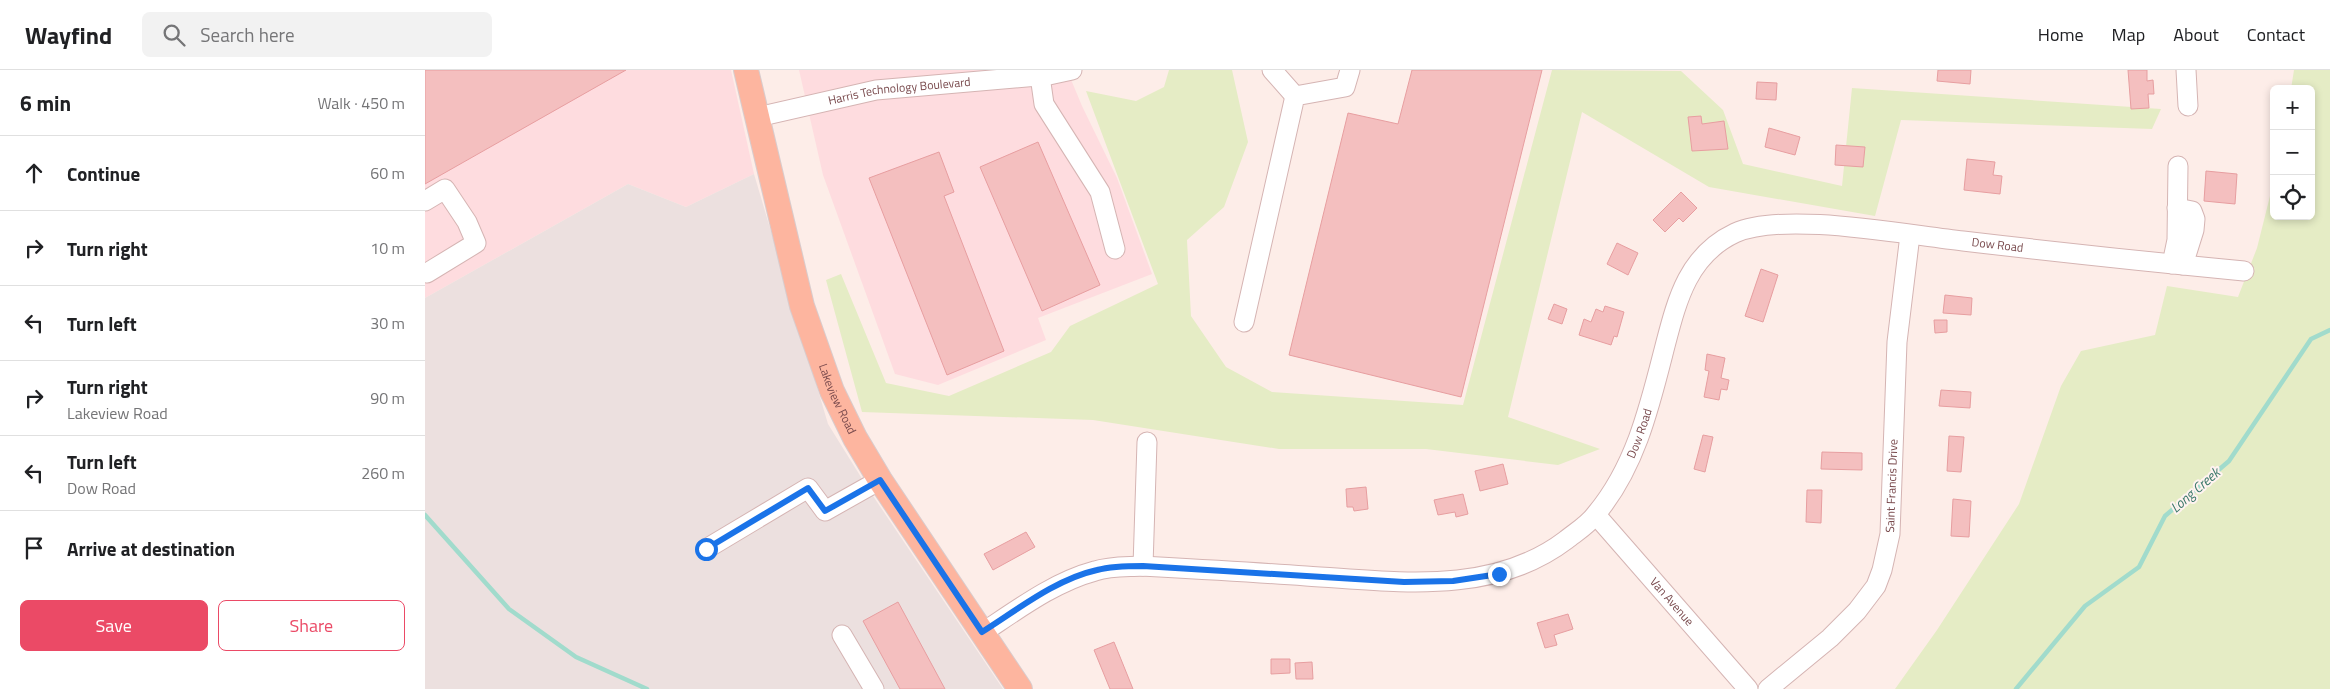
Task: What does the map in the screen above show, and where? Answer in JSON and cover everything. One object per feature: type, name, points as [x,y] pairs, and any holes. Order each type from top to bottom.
[{"type":"main road","name":"Lakeview Road","points":[[745,70],[758,117],[802,306],[832,391],[855,438],[880,480],[1020,689]]},
{"type":"street","name":"Harris Technology Boulevard","points":[[758,117],[876,90],[1072,70]]},
{"type":"street","points":[[1272,70],[1295,96]]},
{"type":"street","points":[[1295,96],[1345,87],[1350,70]]},
{"type":"street","points":[[2186,70],[2188,106]]},
{"type":"street","points":[[1034,74],[1044,104],[1100,192],[1115,249]]},
{"type":"street","points":[[1244,322],[1295,96]]},
{"type":"street","points":[[2177,265],[2195,219],[2192,211],[2177,208],[2178,166]]},
{"type":"street","points":[[425,201],[445,189],[467,222],[476,243],[427,273]]},
{"type":"street","name":"Dow Road","points":[[982,632],[1029,603],[1081,575],[1097,570],[1143,566],[1404,582],[1472,579],[1499,574],[1540,556],[1560,544],[1596,515],[1624,472],[1637,446],[1680,292],[1687,277],[1707,252],[1733,234],[1751,227],[1771,224],[1801,224],[2244,271]]},
{"type":"street","name":"Saint Francis Drive","points":[[1768,689],[1830,638],[1857,611],[1875,586],[1882,570],[1890,534],[1897,342],[1910,235]]},
{"type":"street","points":[[1143,566],[1147,442]]},
{"type":"street","points":[[706,549],[808,488],[825,511],[880,480]]},
{"type":"street","name":"Van Avenue","points":[[1596,515],[1748,689]]},
{"type":"street","points":[[842,635],[874,689]]},
{"type":"shaded area","points":[[425,70],[731,70],[754,174],[686,207],[628,184],[425,298]]},
{"type":"shaded area","points":[[799,70],[1067,70],[1082,106],[1117,178],[1152,274],[1038,318],[1046,340],[938,385],[895,374],[823,175]]},
{"type":"shaded area","points":[[754,174],[828,424],[869,490],[1003,689],[425,689],[425,298],[628,184],[686,207]]},
{"type":"green space","points":[[1169,70],[1232,70],[1248,142],[1224,207],[1187,240],[1191,316],[1226,367],[1272,392],[1463,405],[1552,70],[1681,71],[1723,110],[1743,164],[1842,186],[1852,88],[2161,109],[2152,129],[1901,120],[1875,216],[1709,187],[1582,112],[1508,417],[1600,449],[1558,465],[1426,449],[1279,449],[1093,420],[862,412],[826,280],[841,274],[886,383],[949,396],[1051,352],[1070,326],[1158,284],[1086,91],[1136,101],[1164,87]]},
{"type":"green space","points":[[2294,70],[2330,70],[2330,689],[1895,689],[1937,630],[2019,504],[2061,386],[2081,351],[2155,335],[2167,286],[2238,297],[2257,248],[2270,196],[2270,220],[2315,220],[2315,85],[2292,85]]},
{"type":"building","points":[[425,70],[626,70],[425,184]]},
{"type":"building","points":[[1412,70],[1542,70],[1461,397],[1289,355],[1348,113],[1398,124]]},
{"type":"building","points":[[1938,70],[1971,70],[1970,84],[1937,81]]},
{"type":"building","points":[[2128,70],[2147,70],[2147,81],[2153,80],[2154,94],[2148,94],[2149,108],[2131,109]]},
{"type":"building","points":[[1757,82],[1777,83],[1776,100],[1756,99]]},
{"type":"building","points":[[1701,116],[1702,124],[1724,121],[1728,149],[1692,151],[1688,117]]},
{"type":"building","points":[[1769,128],[1800,137],[1795,155],[1765,147]]},
{"type":"building","points":[[1038,142],[1100,285],[1042,311],[980,167]]},
{"type":"building","points":[[1836,145],[1865,147],[1863,167],[1835,165]]},
{"type":"building","points":[[939,152],[954,192],[944,196],[1004,351],[947,375],[869,178]]},
{"type":"building","points":[[1967,159],[1995,162],[1993,175],[2002,176],[2000,194],[1964,190]]},
{"type":"building","points":[[2206,171],[2237,174],[2235,204],[2204,201]]},
{"type":"building","points":[[1681,192],[1697,208],[1683,222],[1679,218],[1665,232],[1653,220]]},
{"type":"building","points":[[1617,243],[1638,253],[1628,275],[1607,264]]},
{"type":"building","points":[[1761,269],[1778,275],[1763,322],[1745,316]]},
{"type":"building","points":[[1945,295],[1972,298],[1971,315],[1943,313]]},
{"type":"building","points":[[1554,304],[1567,309],[1562,324],[1548,319]]},
{"type":"building","points":[[1605,306],[1624,312],[1617,337],[1614,336],[1611,345],[1579,335],[1584,319],[1591,322],[1596,309],[1603,312]]},
{"type":"building","points":[[1934,320],[1947,320],[1947,332],[1935,333]]},
{"type":"building","points":[[1707,354],[1725,358],[1721,378],[1729,380],[1727,390],[1721,389],[1719,400],[1704,397],[1709,371],[1705,370]]},
{"type":"building","points":[[1941,390],[1971,392],[1970,408],[1939,406]]},
{"type":"building","points":[[1703,435],[1713,437],[1705,472],[1694,469]]},
{"type":"building","points":[[1949,436],[1964,437],[1961,472],[1947,471]]},
{"type":"building","points":[[1822,452],[1862,453],[1862,470],[1821,469]]},
{"type":"building","points":[[1503,464],[1508,484],[1480,491],[1475,471]]},
{"type":"building","points":[[1366,487],[1368,509],[1354,511],[1353,507],[1347,507],[1346,489]]},
{"type":"building","points":[[1807,490],[1822,490],[1821,523],[1806,522]]},
{"type":"building","points":[[1463,494],[1468,514],[1456,517],[1455,512],[1438,515],[1434,500]]},
{"type":"building","points":[[1953,499],[1971,501],[1969,537],[1951,536]]},
{"type":"building","points":[[1026,532],[1035,547],[993,570],[984,554]]},
{"type":"building","points":[[898,602],[945,689],[900,689],[863,621]]},
{"type":"building","points":[[1568,614],[1573,629],[1554,635],[1557,645],[1545,648],[1537,623]]},
{"type":"building","points":[[1114,642],[1133,689],[1110,689],[1094,650]]},
{"type":"building","points":[[1271,659],[1290,659],[1290,673],[1271,674]]},
{"type":"building","points":[[1312,662],[1313,679],[1296,679],[1295,663]]},
{"type":"waterway","name":"Long Creek","points":[[2016,689],[2085,606],[2139,567],[2165,516],[2229,461],[2311,339],[2330,330]]},
{"type":"waterway","points":[[425,515],[509,609],[576,657],[647,689]]},
{"type":"route","points":[[706,549],[808,488],[825,511],[880,480],[982,632],[1029,603],[1081,575],[1097,570],[1118,567],[1143,566],[1404,582],[1453,581],[1499,574]]}]
